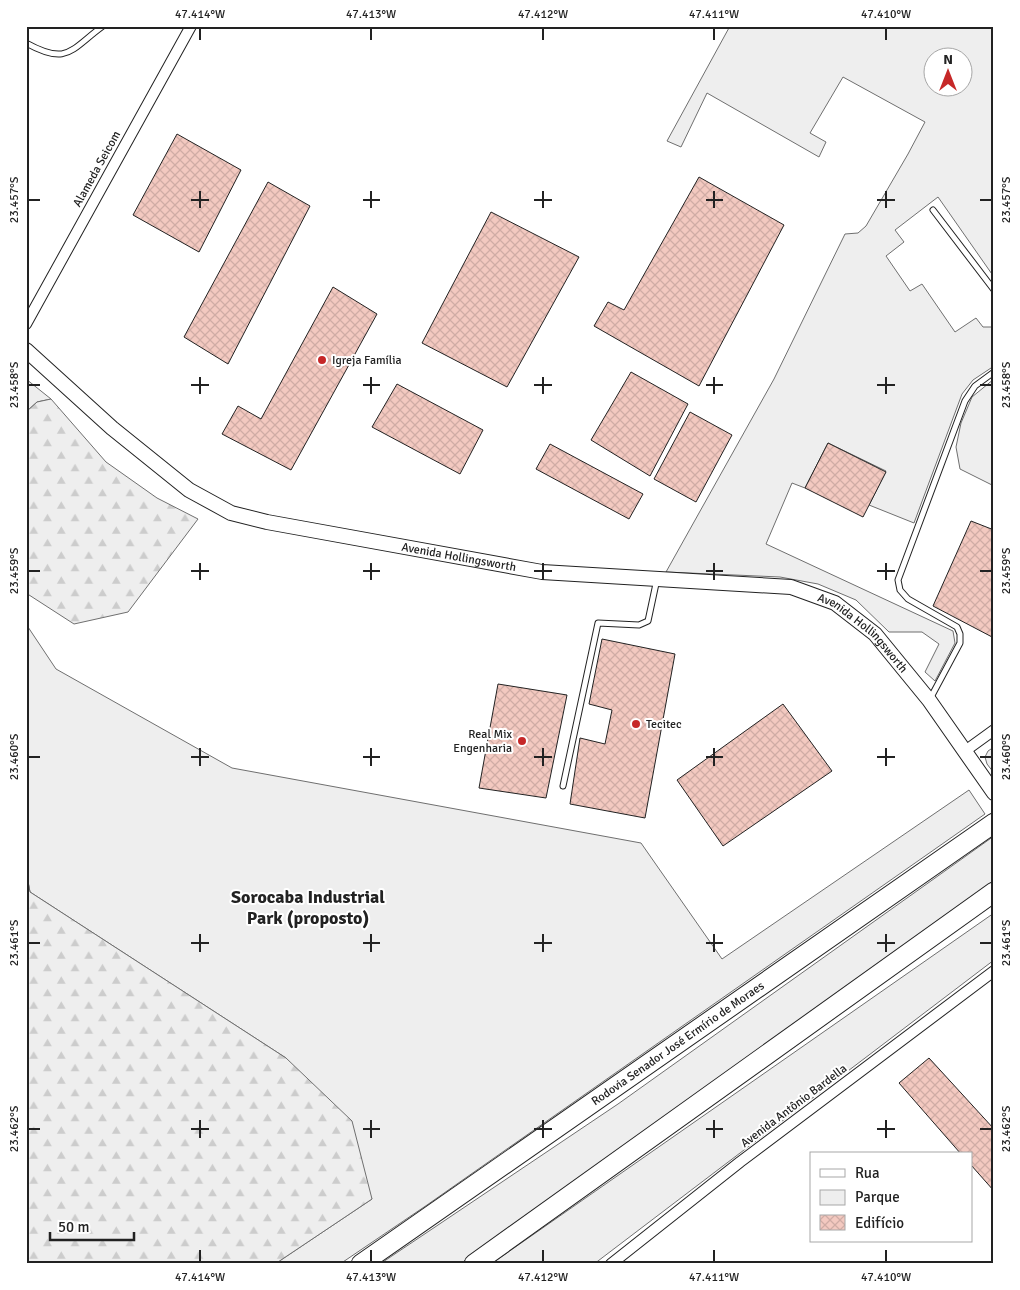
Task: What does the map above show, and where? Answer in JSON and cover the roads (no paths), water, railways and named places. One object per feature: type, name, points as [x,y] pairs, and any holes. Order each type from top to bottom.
[{"type":"highway","name":"Rodovia Senador José Ermírio de Moraes","points":[[361,1264],[994,823]]},
{"type":"highway","points":[[474,1264],[994,892]]},
{"type":"main road","name":"Avenida Hollingsworth","points":[[26,350],[112,428],[189,490],[231,513],[267,522],[542,572],[791,587],[835,603],[875,634],[929,700],[989,787]]},
{"type":"street","name":"Alameda Seicom","points":[[26,324],[191,26]]},
{"type":"street","points":[[965,751],[994,730]]},
{"type":"street","name":"Avenida Antônio Bardella","points":[[611,1264],[740,1162],[994,971]]},
{"type":"lane","points":[[26,43],[43,52],[54,55],[66,54],[83,44],[102,26]]},
{"type":"lane","points":[[933,210],[994,290]]},
{"type":"lane","points":[[929,700],[960,642],[960,634],[957,627],[908,599],[900,590],[898,580],[964,401],[975,386],[994,372]]},
{"type":"lane","points":[[563,786],[598,623],[640,625],[648,621],[658,579]]},
{"type":"place","name":"Igreja Família","points":[[322,360]]},
{"type":"place","name":"Tecitec","points":[[636,724]]},
{"type":"place","name":"Real Mix Engenharia","points":[[522,741]]},
{"type":"district","name":"Sorocaba Industrial Park (proposto)","points":[[308,908]]}]
